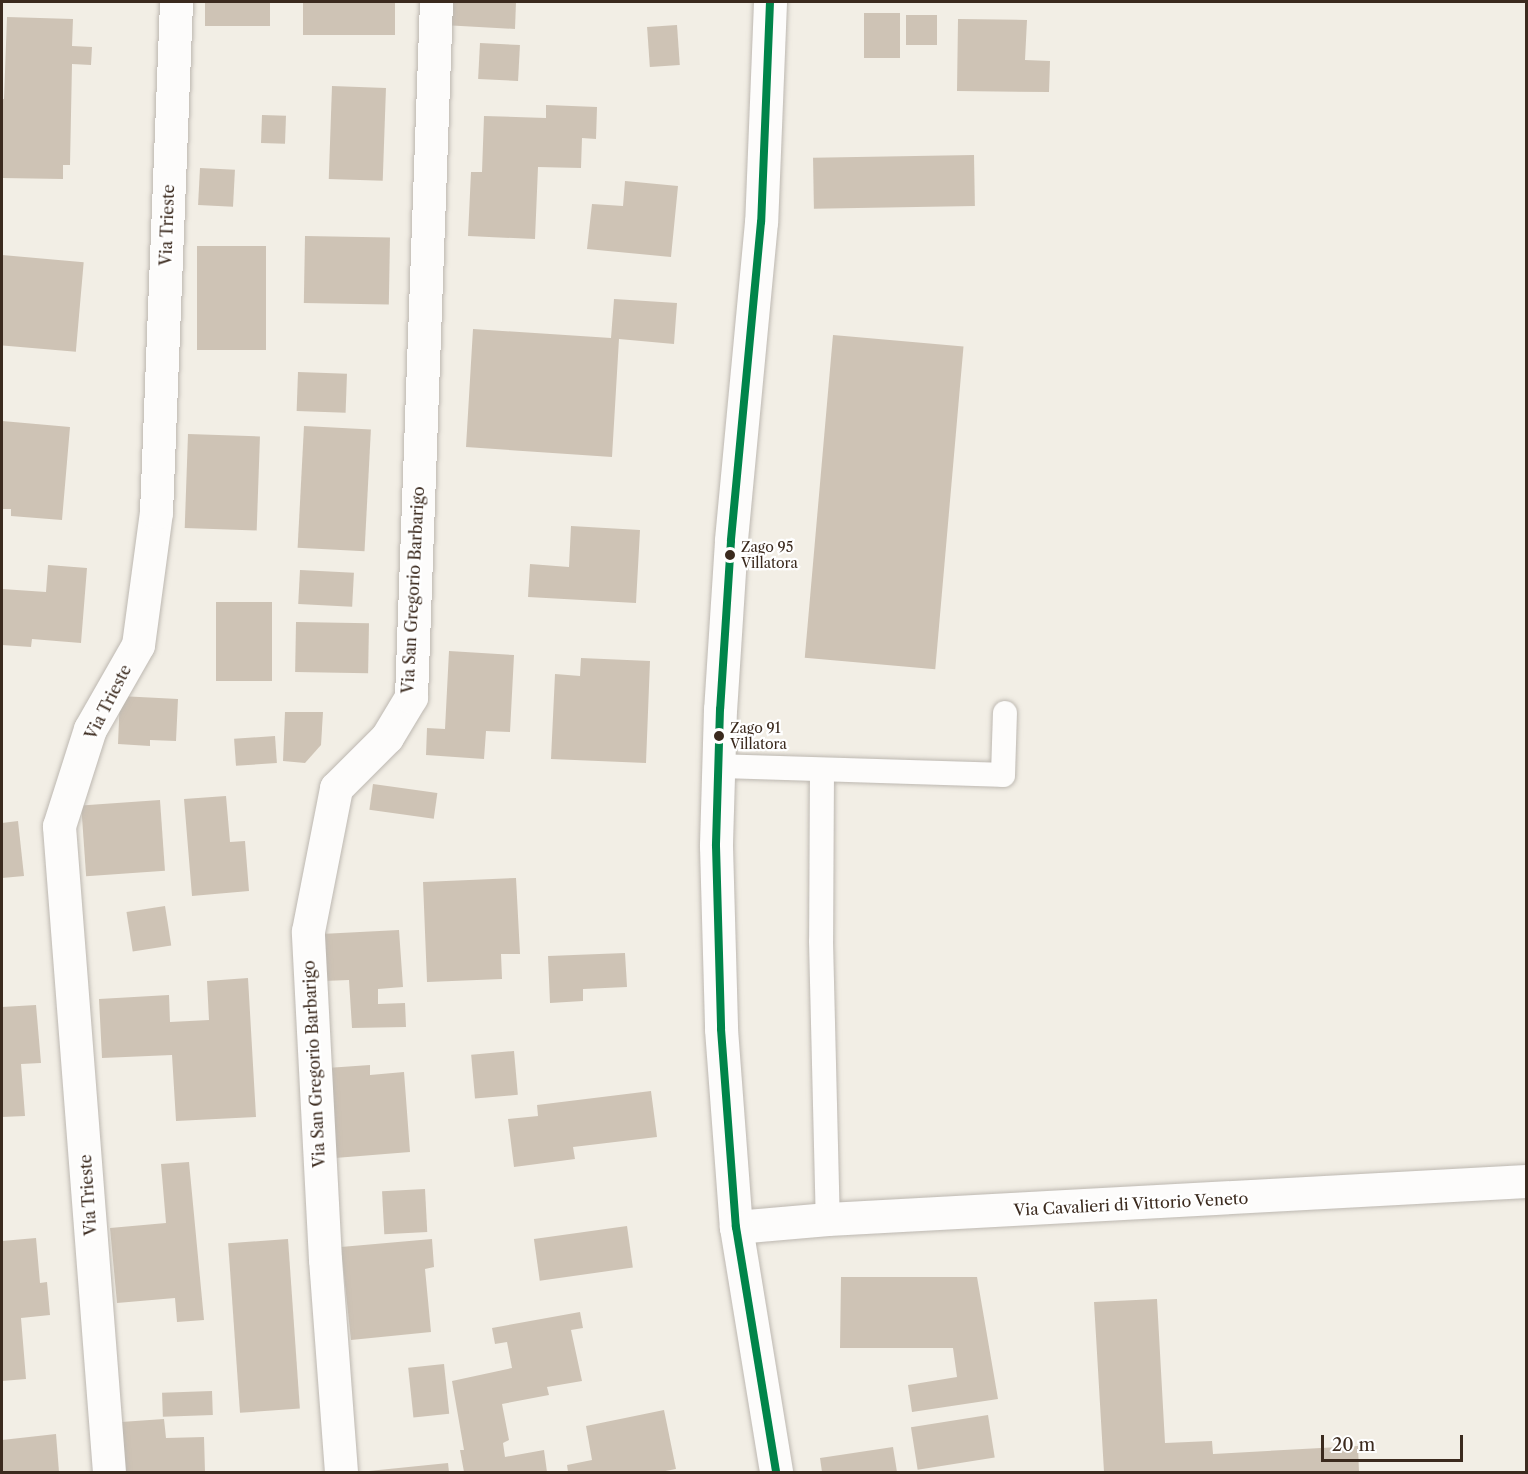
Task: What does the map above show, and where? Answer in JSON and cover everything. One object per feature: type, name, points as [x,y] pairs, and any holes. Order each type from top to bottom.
[{"type":"street","name":"Via Trieste","points":[[109,1473],[59,826],[90,729],[138,645],[156,512],[176,2]]},
{"type":"street","name":"Via San Gregorio Barbarigo","points":[[341,1473],[321,1192],[308,931],[336,788],[387,736],[411,697],[436,2]]},
{"type":"street","points":[[770,2],[761,222],[731,541],[718,766],[716,846],[721,1029],[736,1227],[776,1473]]},
{"type":"street","name":"Via Cavalieri di Vittorio Veneto","points":[[736,1227],[828,1219],[1527,1181]]},
{"type":"lane","points":[[718,766],[1002,775],[1005,713]]},
{"type":"lane","points":[[822,770],[821,941],[828,1219]]},
{"type":"building","points":[[205,2],[270,2],[270,26],[205,26]]},
{"type":"building","points":[[303,2],[395,2],[395,35],[303,35]]},
{"type":"building","points":[[444,2],[516,2],[515,29],[443,25]]},
{"type":"building","points":[[864,13],[900,13],[900,58],[864,58]]},
{"type":"building","points":[[906,15],[937,15],[937,45],[906,45]]},
{"type":"building","points":[[7,17],[73,19],[72,46],[92,47],[91,65],[72,64],[70,165],[63,165],[63,179],[2,178],[2,99],[4,99]]},
{"type":"building","points":[[958,19],[1027,20],[1025,60],[1050,61],[1049,92],[957,91]]},
{"type":"building","points":[[677,25],[680,65],[650,67],[647,27]]},
{"type":"building","points":[[480,43],[520,45],[518,81],[478,79]]},
{"type":"building","points":[[332,86],[386,88],[383,181],[329,179]]},
{"type":"building","points":[[546,105],[597,107],[596,139],[582,138],[581,168],[538,167],[535,239],[468,236],[471,172],[482,172],[484,116],[546,118]]},
{"type":"building","points":[[262,115],[286,116],[285,144],[261,143]]},
{"type":"building","points":[[974,155],[975,206],[814,209],[813,158]]},
{"type":"building","points":[[200,168],[235,170],[233,207],[198,205]]},
{"type":"building","points":[[625,181],[678,186],[671,257],[587,249],[592,204],[623,206]]},
{"type":"building","points":[[305,236],[390,237],[389,304],[304,303]]},
{"type":"building","points":[[197,246],[266,246],[266,350],[197,350]]},
{"type":"building","points":[[2,255],[84,262],[76,352],[2,345]]},
{"type":"building","points":[[614,299],[677,303],[674,344],[619,339],[612,457],[466,447],[473,329],[611,338]]},
{"type":"building","points":[[833,335],[964,346],[935,669],[805,658]]},
{"type":"building","points":[[298,372],[347,374],[346,413],[297,411]]},
{"type":"building","points":[[2,421],[70,427],[62,520],[11,516],[11,509],[2,509]]},
{"type":"building","points":[[304,426],[371,430],[365,551],[298,548]]},
{"type":"building","points":[[188,434],[260,437],[257,530],[185,528]]},
{"type":"building","points":[[571,526],[640,530],[636,603],[528,597],[530,564],[569,567]]},
{"type":"building","points":[[48,565],[87,568],[81,643],[32,639],[31,647],[2,645],[2,589],[46,592]]},
{"type":"building","points":[[300,570],[354,573],[352,607],[298,604]]},
{"type":"building","points":[[216,602],[272,602],[272,681],[216,681]]},
{"type":"building","points":[[296,622],[369,623],[368,673],[295,672]]},
{"type":"building","points":[[449,651],[514,655],[510,732],[486,731],[484,759],[426,755],[427,728],[445,729]]},
{"type":"building","points":[[581,658],[650,661],[646,763],[551,759],[555,674],[580,676]]},
{"type":"building","points":[[120,696],[178,699],[176,741],[150,740],[150,746],[118,744]]},
{"type":"building","points":[[285,712],[323,712],[321,745],[305,763],[283,761]]},
{"type":"building","points":[[275,736],[277,763],[236,766],[234,739]]},
{"type":"building","points":[[373,784],[437,793],[434,819],[369,810]]},
{"type":"building","points":[[226,796],[230,842],[245,841],[249,891],[192,896],[184,799]]},
{"type":"building","points":[[160,800],[165,871],[86,876],[81,806]]},
{"type":"building","points":[[18,821],[24,876],[2,878],[2,823]]},
{"type":"building","points":[[516,878],[520,954],[501,954],[502,979],[427,982],[423,882]]},
{"type":"building","points":[[165,906],[171,946],[133,952],[126,912]]},
{"type":"building","points":[[399,930],[403,987],[378,989],[378,1004],[405,1003],[406,1027],[352,1028],[349,980],[323,981],[321,934]]},
{"type":"building","points":[[625,953],[627,987],[583,989],[583,1001],[550,1003],[548,956]]},
{"type":"building","points":[[248,978],[256,1117],[176,1121],[172,1055],[102,1058],[99,999],[169,995],[170,1022],[209,1020],[207,981]]},
{"type":"building","points":[[36,1005],[41,1063],[21,1064],[25,1116],[2,1117],[2,1007]]},
{"type":"building","points":[[514,1051],[518,1095],[475,1099],[471,1055]]},
{"type":"building","points":[[370,1065],[370,1075],[404,1072],[410,1152],[335,1158],[327,1068]]},
{"type":"building","points":[[651,1091],[657,1137],[573,1147],[575,1159],[514,1167],[508,1119],[538,1116],[537,1105]]},
{"type":"building","points":[[189,1162],[204,1320],[177,1322],[175,1298],[117,1303],[110,1228],[166,1223],[161,1164]]},
{"type":"building","points":[[425,1189],[427,1232],[384,1234],[382,1191]]},
{"type":"building","points":[[627,1226],[633,1268],[540,1281],[534,1239]]},
{"type":"building","points":[[36,1238],[40,1283],[47,1282],[50,1315],[21,1318],[26,1379],[2,1381],[2,1241]]},
{"type":"building","points":[[288,1239],[300,1409],[240,1413],[228,1243]]},
{"type":"building","points":[[432,1239],[434,1267],[425,1269],[431,1332],[351,1340],[341,1247]]},
{"type":"building","points":[[841,1277],[977,1277],[998,1399],[912,1412],[908,1385],[957,1377],[953,1348],[840,1348]]},
{"type":"building","points":[[1157,1299],[1165,1443],[1212,1441],[1213,1454],[1358,1446],[1359,1472],[1104,1472],[1094,1302]]},
{"type":"building","points":[[580,1312],[583,1328],[571,1330],[582,1381],[547,1387],[549,1395],[502,1404],[509,1440],[503,1443],[505,1457],[544,1450],[547,1472],[464,1472],[460,1450],[464,1450],[452,1381],[512,1368],[507,1342],[495,1344],[492,1328]]},
{"type":"building","points":[[444,1364],[449,1414],[413,1417],[408,1368]]},
{"type":"building","points":[[212,1391],[213,1415],[163,1417],[162,1393]]},
{"type":"building","points":[[664,1410],[676,1469],[660,1472],[568,1472],[567,1465],[592,1460],[586,1426]]},
{"type":"building","points":[[988,1415],[995,1457],[918,1470],[911,1427]]},
{"type":"building","points":[[164,1419],[166,1438],[204,1437],[205,1472],[123,1472],[121,1422]]},
{"type":"building","points":[[56,1434],[59,1472],[2,1472],[2,1440]]},
{"type":"building","points":[[893,1447],[897,1472],[822,1472],[820,1458]]},
{"type":"building","points":[[448,1463],[449,1472],[369,1472],[369,1471]]},
{"type":"transit line","points":[[770,2],[761,222],[731,541],[720,709],[716,846],[721,1029],[736,1227],[776,1472]]},
{"type":"place","name":"Zago 95 Villatora","points":[[730,555]]},
{"type":"place","name":"Zago 91 Villatora","points":[[719,736]]}]
